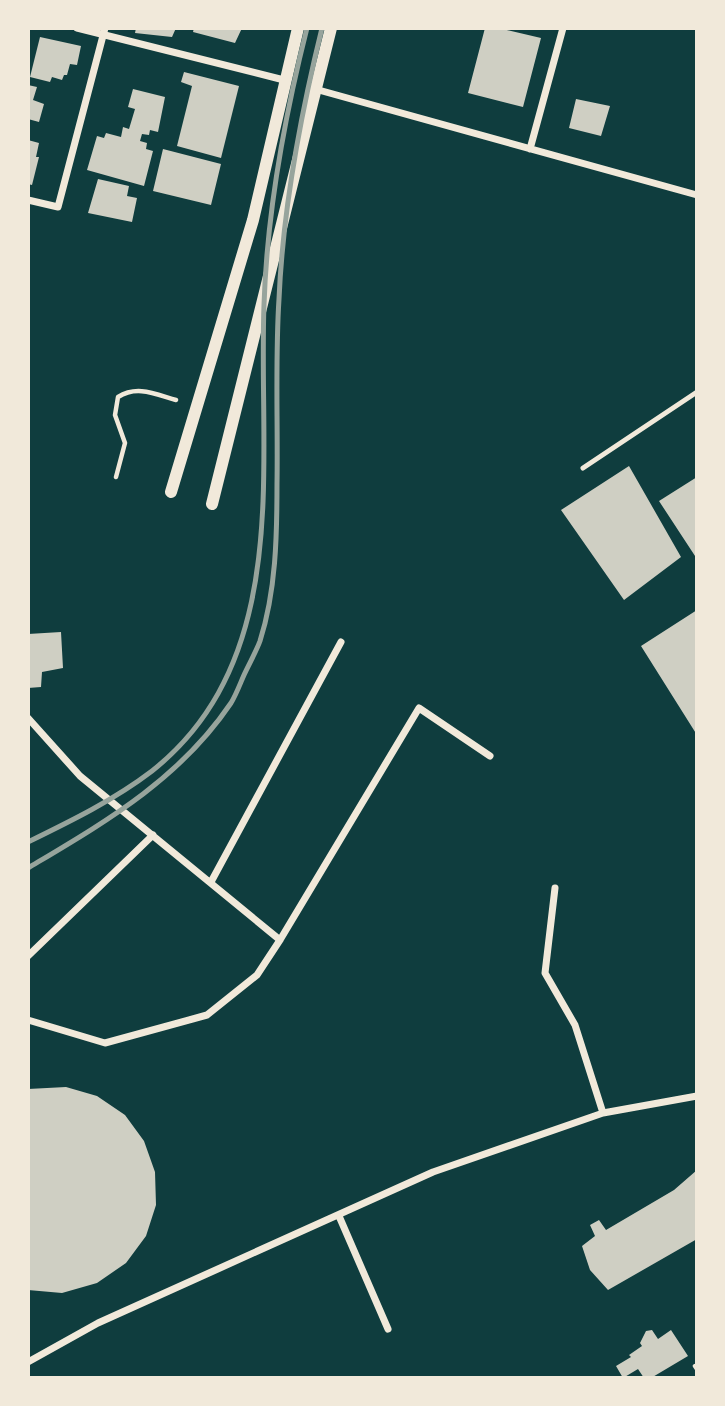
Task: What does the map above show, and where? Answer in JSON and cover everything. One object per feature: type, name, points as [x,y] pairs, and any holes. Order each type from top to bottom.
[{"type":"street","points":[[77,28],[104,32],[284,80]]},
{"type":"street","points":[[171,492],[253,220],[298,28]]},
{"type":"street","points":[[212,504],[331,28]]},
{"type":"street","points":[[530,149],[562,28]]},
{"type":"street","points":[[28,200],[58,207],[104,32]]},
{"type":"street","points":[[315,89],[697,195]]},
{"type":"street","points":[[211,882],[341,642]]},
{"type":"street","points":[[28,1020],[105,1043],[207,1015],[257,975],[419,708],[490,756]]},
{"type":"street","points":[[28,718],[80,776],[280,940]]},
{"type":"street","points":[[28,956],[153,835]]},
{"type":"street","points":[[555,888],[545,973],[575,1025],[603,1113]]},
{"type":"street","points":[[28,1362],[98,1323],[433,1172],[603,1113],[697,1096]]},
{"type":"street","points":[[339,1216],[388,1329]]},
{"type":"lane","points":[[583,468],[697,391]]},
{"type":"path","points":[[116,477],[125,443],[115,415],[118,397],[127,391],[138,390],[176,400]]},
{"type":"building","points":[[136,28],[176,28],[172,37],[135,33]]},
{"type":"building","points":[[194,28],[242,28],[235,43],[193,32]]},
{"type":"building","points":[[485,28],[498,28],[541,38],[523,107],[468,93]]},
{"type":"building","points":[[40,37],[81,46],[77,65],[70,64],[67,75],[64,75],[62,80],[52,77],[50,82],[30,77]]},
{"type":"building","points":[[184,72],[239,86],[221,158],[177,146],[192,86],[181,82]]},
{"type":"building","points":[[28,85],[37,87],[33,100],[44,104],[39,122],[28,119]]},
{"type":"building","points":[[133,89],[165,97],[158,132],[150,130],[149,135],[142,134],[140,141],[147,143],[146,149],[153,151],[144,186],[87,170],[97,136],[104,138],[106,133],[121,137],[123,127],[129,129],[135,109],[128,107]]},
{"type":"building","points":[[576,99],[610,106],[601,136],[569,128]]},
{"type":"building","points":[[28,140],[39,143],[36,157],[39,157],[32,185],[28,184]]},
{"type":"building","points":[[163,149],[221,164],[211,205],[153,191]]},
{"type":"building","points":[[98,179],[129,186],[127,196],[137,198],[132,222],[88,213]]},
{"type":"building","points":[[629,466],[681,557],[624,600],[561,510]]},
{"type":"building","points":[[697,477],[697,559],[659,501]]},
{"type":"building","points":[[697,610],[697,735],[641,646]]},
{"type":"building","points":[[61,632],[63,668],[42,672],[41,687],[28,688],[28,634]]},
{"type":"building","points":[[66,1087],[97,1096],[125,1115],[144,1141],[155,1172],[156,1205],[146,1236],[126,1263],[97,1283],[62,1293],[28,1290],[28,1089]]},
{"type":"building","points":[[697,1170],[697,1239],[608,1290],[590,1270],[582,1246],[595,1236],[590,1225],[599,1220],[606,1230],[674,1190]]},
{"type":"building","points":[[652,1330],[658,1339],[671,1330],[688,1356],[651,1378],[644,1378],[638,1369],[623,1378],[616,1366],[642,1346],[640,1343],[646,1331]]},
{"type":"railway","points":[[28,842],[92,810],[152,771],[197,725],[229,673],[248,616],[259,555],[263,493],[264,305],[269,235],[284,131],[307,28]]},
{"type":"railway","points":[[28,868],[139,797],[188,755],[231,703],[260,641],[269,603],[276,543],[277,345],[284,230],[300,129],[322,28]]}]
